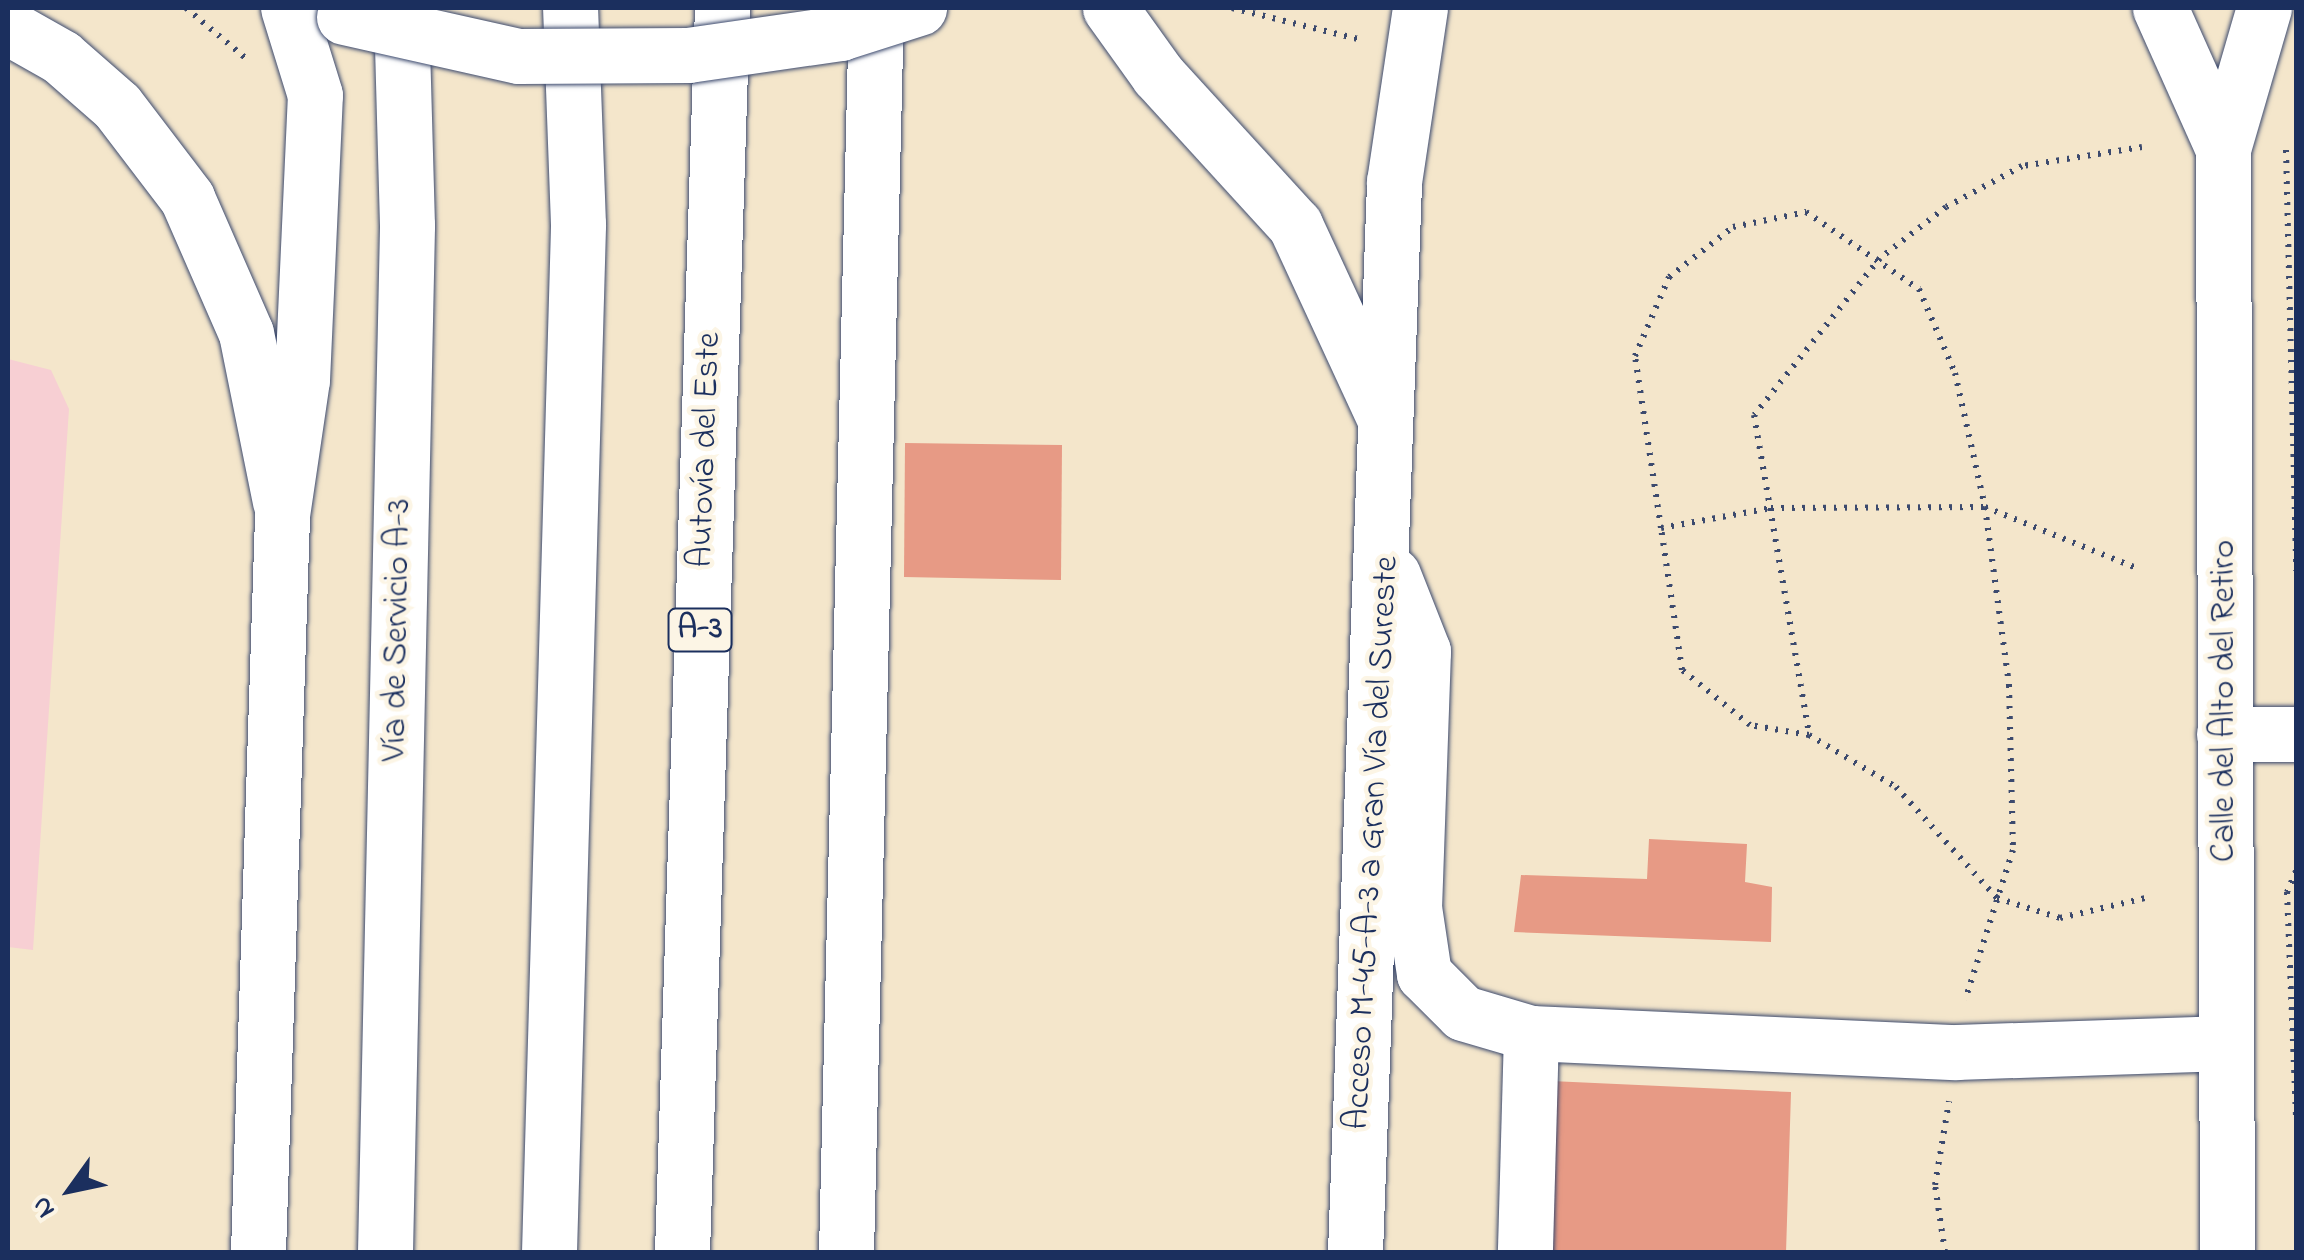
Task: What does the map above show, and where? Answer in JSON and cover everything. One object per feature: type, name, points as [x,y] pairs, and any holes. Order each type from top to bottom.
[{"type":"main road","points":[[258,1252],[282,516],[302,380],[315,95],[288,8]]},
{"type":"main road","name":"Vía de Servicio A-3","points":[[385,1252],[407,226],[401,8]]},
{"type":"main road","points":[[549,1252],[578,224],[570,8]]},
{"type":"main road","name":"Autovía del Este","points":[[682,1252],[722,8]]},
{"type":"main road","points":[[846,1252],[876,8]]},
{"type":"main road","points":[[334,12],[519,56],[688,55],[840,33],[919,8]]},
{"type":"main road","points":[[1110,8],[1158,75],[1295,225],[1391,434]]},
{"type":"main road","name":"Acceso M-45-A-3 a Gran Vía del Sureste","points":[[1355,1252],[1391,434],[1394,182],[1420,8]]},
{"type":"main road","name":"Calle del Alto del Retiro","points":[[2160,8],[2222,149]]},
{"type":"main road","name":"Calle del Alto del Retiro","points":[[2228,1252],[2222,149],[2264,8]]},
{"type":"main road","points":[[8,27],[62,57],[117,106],[187,198],[246,333],[282,516]]},
{"type":"main road","points":[[1386,558],[1423,651],[1414,907],[1424,974],[1464,1012],[1531,1032],[1956,1052],[2226,1044]]},
{"type":"main road","points":[[2224,734],[2296,734]]},
{"type":"main road","points":[[1525,1252],[1531,1032]]},
{"type":"path","points":[[1232,8],[1364,40]]},
{"type":"path","points":[[1809,734],[1754,415],[1880,258],[2022,166],[2142,147]]},
{"type":"path","points":[[2286,150],[2296,571]]},
{"type":"path","points":[[1944,1252],[1935,1185],[1970,969],[1998,898],[2012,850],[2015,780],[1985,507],[1948,356],[1919,289],[1880,258],[1806,212],[1733,227],[1668,277],[1636,356],[1682,670],[1750,725],[1809,734],[1896,787],[1998,898],[2060,918],[2146,898]]},
{"type":"path","points":[[1661,528],[1771,508],[1985,507],[2139,570]]},
{"type":"path","points":[[2296,871],[2287,892],[2296,1117]]},
{"type":"shaded area","points":[[8,359],[51,370],[69,409],[33,950],[8,947]]},
{"type":"building","points":[[905,443],[1062,445],[1061,580],[904,577]]},
{"type":"building","points":[[1649,839],[1747,844],[1745,882],[1772,887],[1771,942],[1514,932],[1521,875],[1647,879]]},
{"type":"building","points":[[1551,1081],[1791,1092],[1786,1252],[1545,1252]]}]
